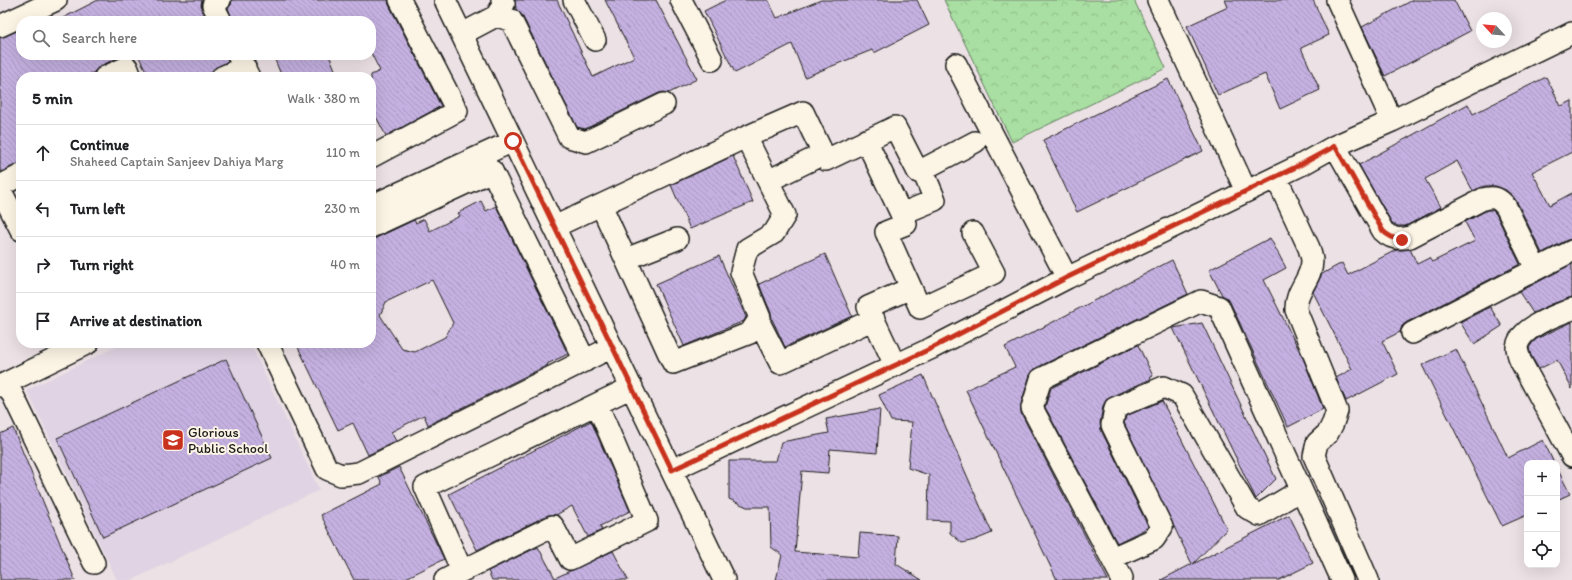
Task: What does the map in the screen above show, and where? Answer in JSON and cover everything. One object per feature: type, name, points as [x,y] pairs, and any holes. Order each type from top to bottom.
[{"type":"street","points":[[0,26],[18,8],[56,0]]},
{"type":"street","points":[[218,16],[213,5],[220,0]]},
{"type":"street","points":[[376,154],[457,111],[400,0]]},
{"type":"street","points":[[446,0],[724,580]]},
{"type":"street","points":[[574,0],[595,40]]},
{"type":"street","points":[[681,0],[716,59],[693,0]]},
{"type":"street","points":[[1158,0],[1246,191]]},
{"type":"street","points":[[1337,0],[1392,121]]},
{"type":"street","points":[[462,34],[499,8],[511,20],[569,137],[586,142],[664,104]]},
{"type":"street","points":[[672,470],[932,348],[1066,278],[1276,177],[1335,146],[1392,121],[1572,33]]},
{"type":"street","points":[[956,64],[1066,278]]},
{"type":"street","points":[[232,72],[244,66]]},
{"type":"street","points":[[116,72],[127,67],[129,72]]},
{"type":"street","points":[[554,227],[746,137],[803,112],[826,160],[895,127],[918,172],[975,142]]},
{"type":"street","points":[[601,205],[673,363],[750,332],[760,318],[741,272],[747,249],[774,233],[785,215],[746,137]]},
{"type":"street","points":[[866,140],[906,224],[886,232],[920,308],[994,273],[973,233]]},
{"type":"street","points":[[376,204],[513,141]]},
{"type":"street","points":[[1335,146],[1383,231],[1388,236],[1402,240],[1483,199],[1495,197],[1501,200],[1506,207],[1536,269]]},
{"type":"street","points":[[768,181],[823,154]]},
{"type":"street","points":[[901,214],[935,200],[922,170]]},
{"type":"street","points":[[376,224],[492,171],[585,361]]},
{"type":"street","points":[[1276,177],[1309,248],[1312,261],[1309,272],[1296,301],[1296,310],[1337,411],[1328,433],[1317,443],[1314,456],[1368,580]]},
{"type":"street","points":[[0,186],[16,178]]},
{"type":"street","points":[[0,189],[16,220]]},
{"type":"street","points":[[626,259],[678,239]]},
{"type":"street","points":[[1412,333],[1572,251]]},
{"type":"street","points":[[895,365],[868,306],[911,288]]},
{"type":"street","points":[[1121,580],[1122,578],[1112,558],[1032,408],[1041,379],[1201,301],[1220,307],[1342,580]]},
{"type":"street","points":[[1572,309],[1532,327],[1521,336],[1517,348],[1520,360],[1572,456]]},
{"type":"street","points":[[758,320],[780,363],[874,319]]},
{"type":"street","points":[[269,348],[327,469],[341,475],[359,473],[612,347]]},
{"type":"street","points":[[78,348],[4,385],[94,563]]},
{"type":"street","points":[[597,404],[648,521],[570,559],[552,526],[454,575],[425,487],[632,387]]},
{"type":"street","points":[[1112,558],[1154,539],[1162,527],[1112,425],[1115,408],[1164,387],[1182,395],[1247,508],[1259,515],[1301,490]]},
{"type":"shaded area","name":"Glorious Public School","points":[[114,348],[252,348],[319,490],[132,580],[117,580],[27,390]]},
{"type":"green space","points":[[944,0],[1134,0],[1166,68],[1012,142]]},
{"type":"building","points":[[98,0],[202,0],[202,10],[205,16],[67,16]]},
{"type":"building","points":[[232,0],[388,0],[389,5],[441,106],[386,136],[376,117],[376,73],[380,71],[374,60],[376,60],[376,16],[231,16],[228,8],[231,5]]},
{"type":"building","points":[[515,0],[557,0],[593,77],[634,57],[605,0],[656,0],[697,79],[669,93],[659,93],[585,129],[577,127],[522,15],[516,9]]},
{"type":"building","points":[[726,0],[768,0],[777,18],[821,0],[917,0],[929,25],[874,53],[872,50],[805,77],[792,44],[735,73],[704,11]]},
{"type":"building","points":[[1225,0],[1313,0],[1329,35],[1301,48],[1320,90],[1280,109],[1265,74],[1218,95],[1187,26],[1228,7]]},
{"type":"building","points":[[1413,0],[1454,0],[1470,31],[1385,76],[1362,27]]},
{"type":"building","points":[[16,31],[16,60],[113,60],[100,66],[94,72],[16,72],[16,165],[1,172],[0,169],[0,38]]},
{"type":"building","points":[[140,60],[228,61],[212,72],[146,72]]},
{"type":"building","points":[[275,60],[331,60],[336,72],[280,72]]},
{"type":"building","points":[[1546,77],[1561,106],[1572,101],[1572,152],[1532,172],[1550,205],[1572,193],[1572,239],[1567,240],[1542,253],[1513,196],[1506,190],[1496,186],[1484,186],[1473,191],[1457,161],[1425,179],[1441,207],[1406,226],[1398,226],[1392,223],[1359,165],[1468,104],[1473,114]]},
{"type":"building","points":[[1168,79],[1203,151],[1077,212],[1043,140]]},
{"type":"building","points":[[733,156],[753,202],[690,229],[671,185]]},
{"type":"building","points":[[481,201],[486,211],[496,206],[568,354],[428,425],[424,415],[391,432],[396,441],[368,455],[353,423],[338,430],[298,348],[376,348],[376,238],[414,220],[416,223],[424,219],[430,231],[460,216],[458,213]],"holes":[[[432,280],[453,323],[445,337],[415,352],[402,349],[380,315],[386,302]]]},
{"type":"building","points":[[1487,210],[1492,210],[1496,214],[1520,264],[1407,322],[1402,326],[1400,332],[1382,341],[1398,374],[1346,401],[1336,378],[1352,369],[1313,292],[1322,274],[1342,263],[1348,275],[1396,250],[1410,249],[1417,264],[1429,258],[1432,262],[1475,241],[1465,222]]},
{"type":"building","points":[[1270,238],[1286,268],[1264,280],[1303,358],[1323,409],[1288,427],[1230,302],[1222,295],[1209,270]]},
{"type":"building","points":[[825,254],[852,316],[785,347],[772,319],[759,284]]},
{"type":"building","points":[[719,256],[746,317],[744,321],[684,346],[656,284]]},
{"type":"building","points":[[1172,260],[1188,294],[1036,368],[1030,375],[1021,404],[1021,413],[1108,580],[1057,580],[966,390],[1015,367],[1005,347]]},
{"type":"building","points":[[1572,264],[1572,297],[1533,313],[1519,292]]},
{"type":"building","points":[[1490,307],[1502,326],[1474,344],[1460,322]]},
{"type":"building","points":[[1572,322],[1572,389],[1557,360],[1539,369],[1531,356],[1529,348],[1538,338]]},
{"type":"building","points":[[1202,323],[1276,479],[1256,499],[1173,328]]},
{"type":"building","points":[[1138,345],[1153,376],[1150,378],[1151,379],[1106,400],[1103,406],[1100,423],[1101,430],[1148,526],[1147,528],[1117,543],[1045,407],[1051,388]]},
{"type":"building","points":[[1456,349],[1508,458],[1543,440],[1553,460],[1524,460],[1524,516],[1502,526],[1422,365]]},
{"type":"building","points":[[226,359],[272,458],[103,537],[57,438]]},
{"type":"building","points":[[923,375],[992,533],[975,540],[962,543],[950,533],[950,521],[928,520],[929,475],[908,468],[912,422],[891,421],[879,395]]},
{"type":"building","points":[[1162,401],[1227,529],[1193,564],[1289,515],[1313,563],[1279,580],[1161,580],[1192,564],[1124,423],[1126,416]]},
{"type":"building","points":[[880,409],[877,453],[830,449],[828,473],[802,471],[795,552],[858,557],[860,533],[898,536],[896,564],[922,580],[776,580],[782,555],[771,547],[770,507],[747,507],[729,499],[729,461],[776,461],[781,442],[829,433],[826,419]]},
{"type":"building","points":[[591,421],[630,511],[600,526],[602,530],[588,537],[572,506],[556,515],[548,515],[477,550],[449,494]]},
{"type":"building","points":[[13,428],[75,580],[0,580],[0,434]]},
{"type":"building","points":[[399,467],[444,559],[402,580],[354,580],[321,515],[382,484],[379,477]]},
{"type":"building","points":[[1560,474],[1570,494],[1560,499]]},
{"type":"building","points":[[538,547],[555,578],[613,551],[628,580],[492,580],[488,571]]},
{"type":"place","name":"Glorious Public School","points":[[173,440]]},
{"type":"route","points":[[513,141],[672,470],[932,348],[1066,278],[1300,165],[1335,146],[1383,231],[1388,236],[1402,240]]}]
